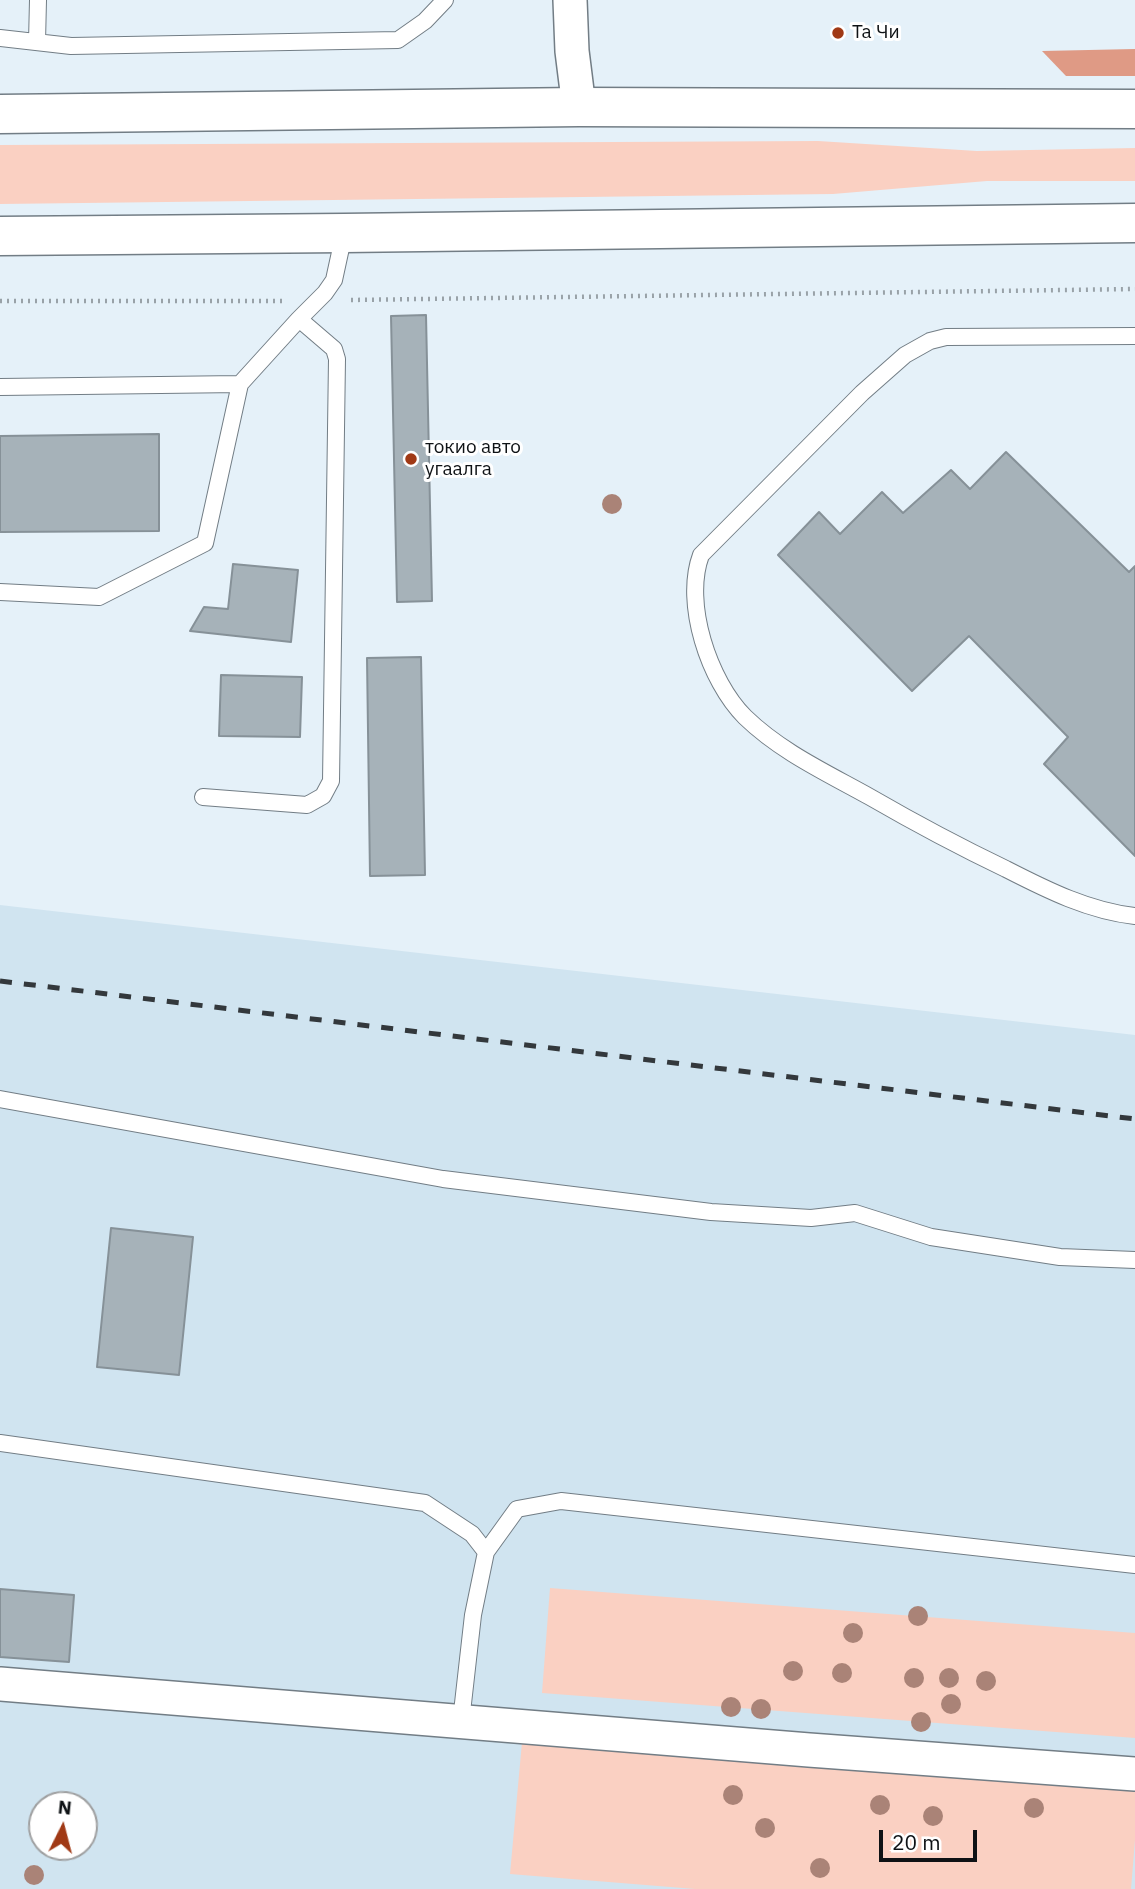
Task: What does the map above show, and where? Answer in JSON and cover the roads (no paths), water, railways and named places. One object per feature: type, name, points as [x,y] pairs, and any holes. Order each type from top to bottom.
[{"type":"highway","points":[[0,114],[579,107],[1135,109]]},
{"type":"highway","points":[[0,236],[1135,223]]},
{"type":"street","points":[[570,0],[572,51],[579,107]]},
{"type":"street","points":[[0,1684],[1135,1774]]},
{"type":"lane","points":[[37,42],[38,0]]},
{"type":"lane","points":[[0,38],[71,46],[398,40],[425,21],[445,0]]},
{"type":"lane","points":[[0,592],[99,597],[205,543],[240,384],[334,280],[344,233]]},
{"type":"lane","points":[[203,797],[307,805],[323,796],[331,781],[338,359],[334,349],[299,319]]},
{"type":"lane","points":[[1135,336],[946,337],[930,341],[905,355],[862,393],[701,555],[696,569],[695,595],[702,640],[719,680],[744,716],[787,750],[941,838],[1053,892],[1110,913],[1135,916]]},
{"type":"lane","points":[[0,387],[240,384]]},
{"type":"lane","points":[[0,1099],[443,1179],[711,1212],[811,1218],[855,1213],[931,1237],[1059,1257],[1135,1260]]},
{"type":"lane","points":[[0,1443],[425,1503],[472,1534],[486,1552]]},
{"type":"lane","points":[[461,1721],[473,1615],[486,1552],[517,1509],[561,1501],[1135,1565]]},
{"type":"railway","points":[[0,981],[1135,1119]]},
{"type":"place","name":"Та Чи","points":[[838,33]]},
{"type":"place","name":"токио авто угаалга","points":[[411,459]]}]
